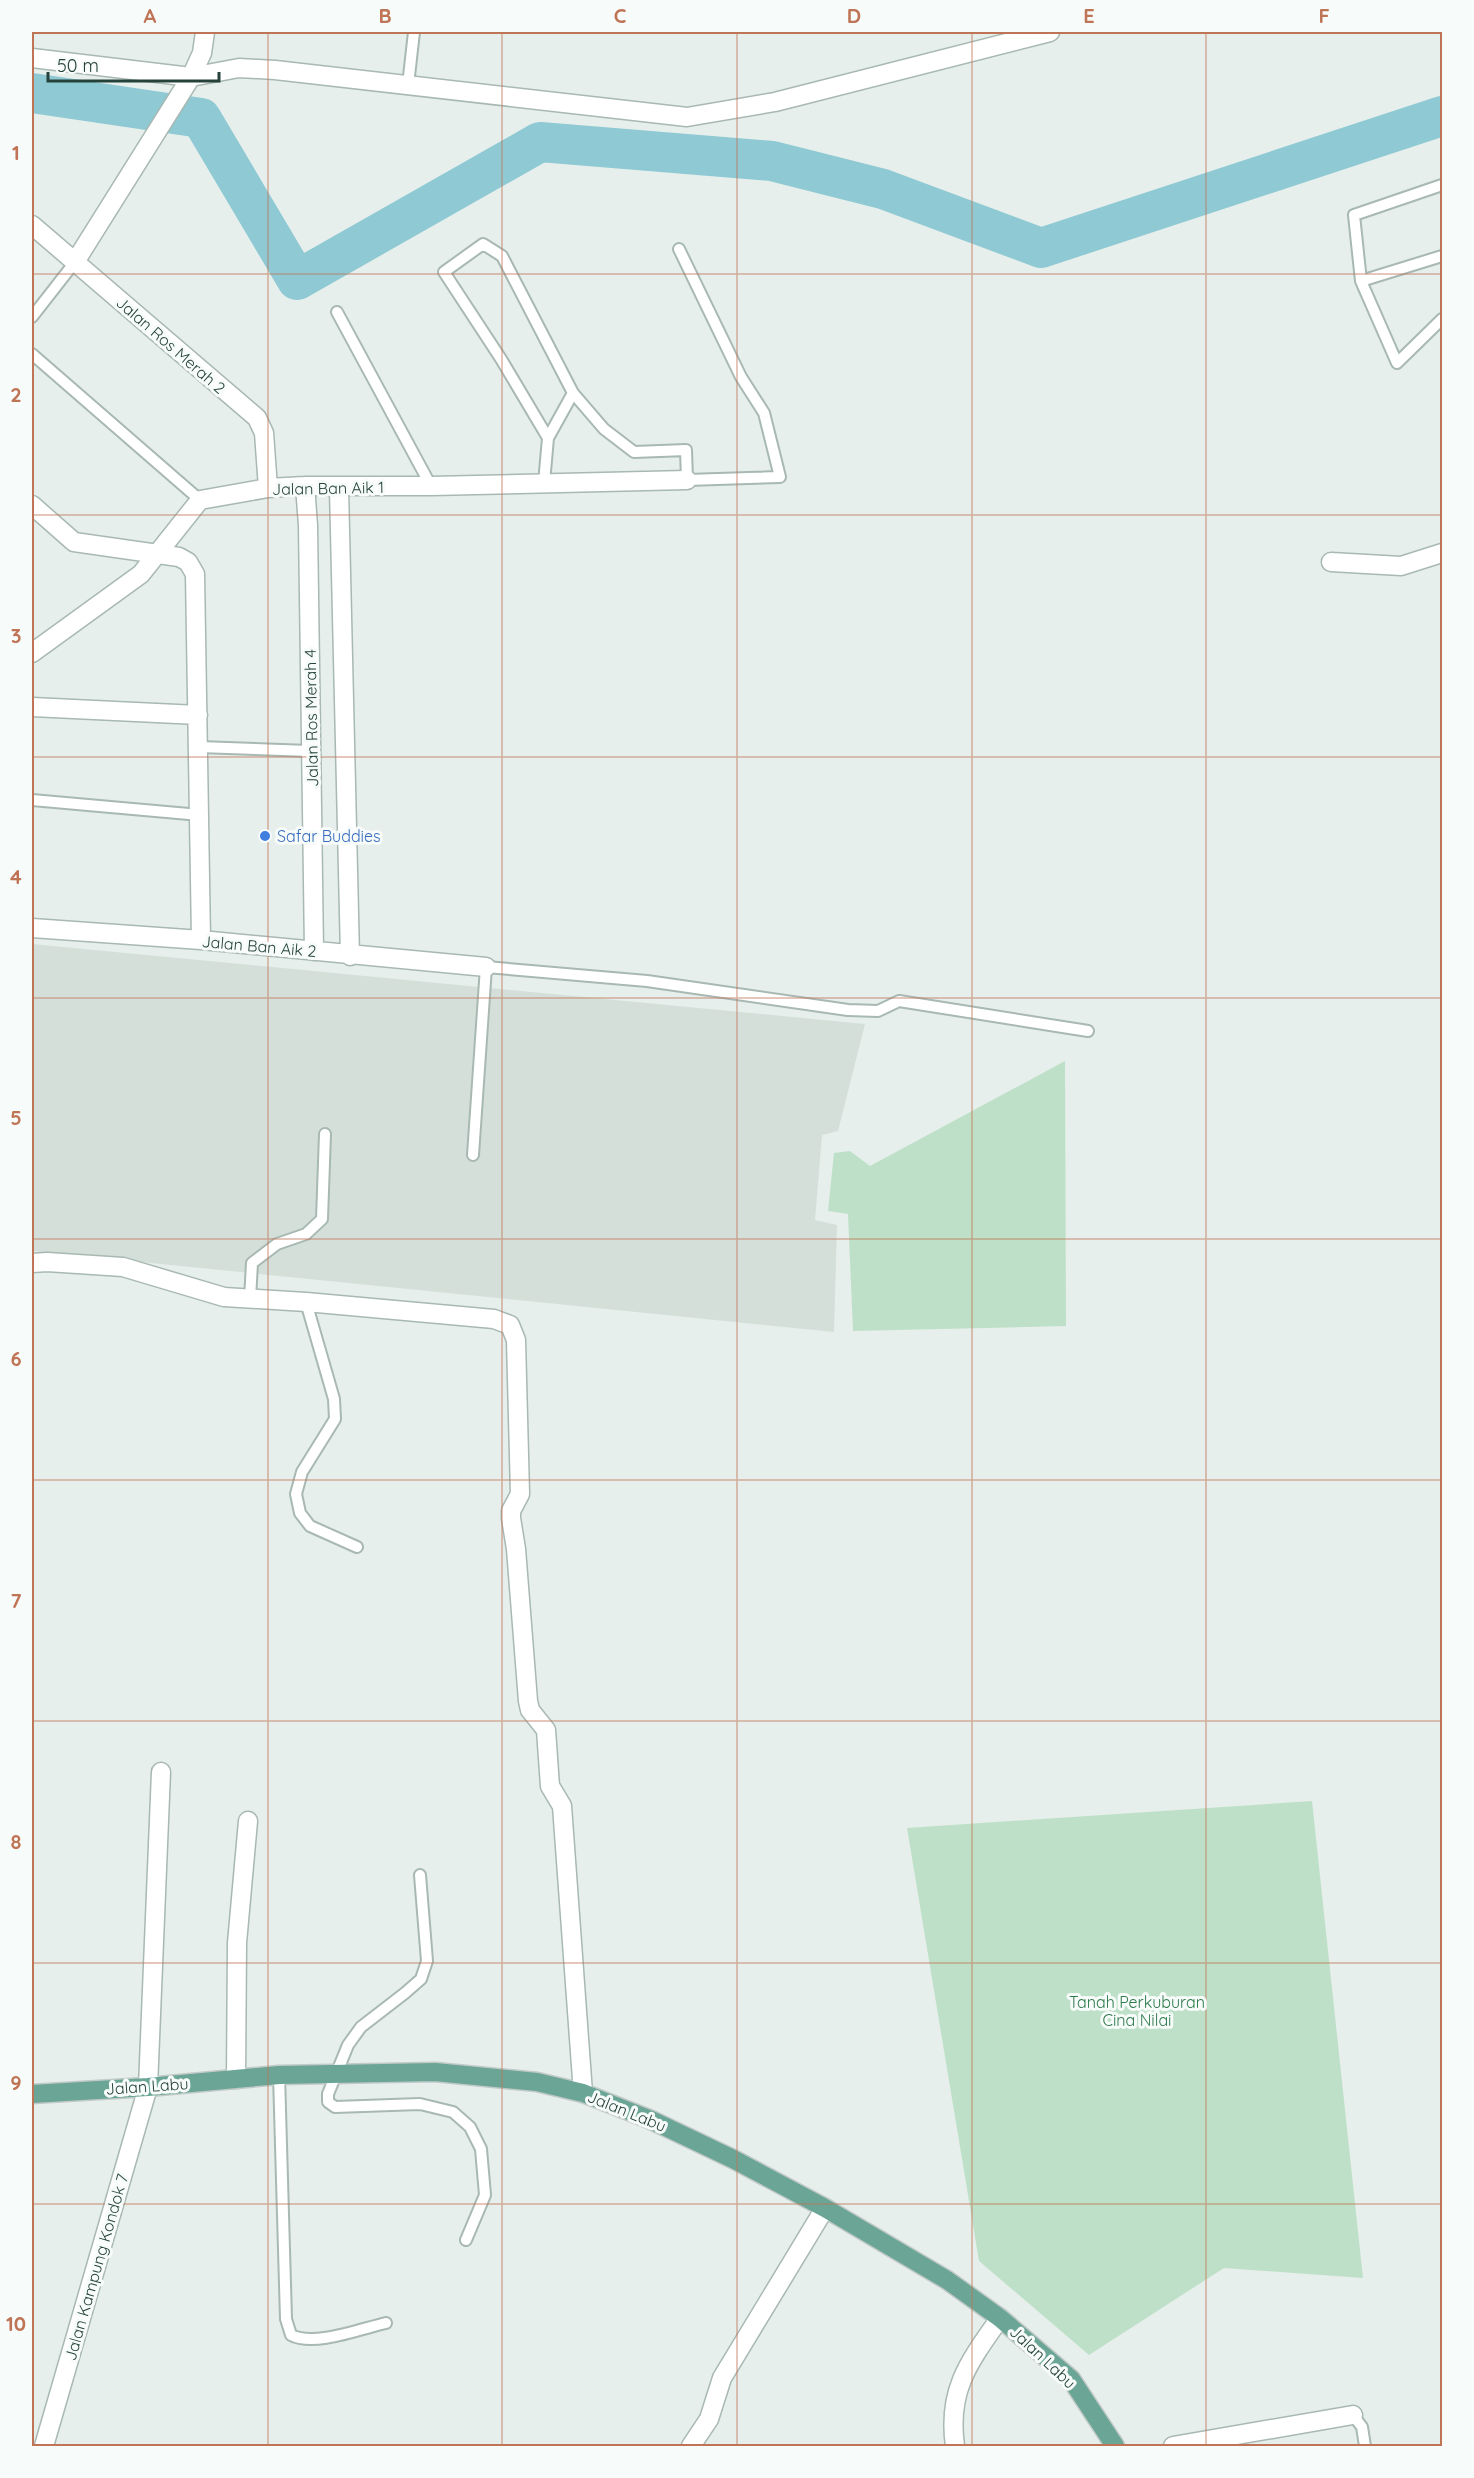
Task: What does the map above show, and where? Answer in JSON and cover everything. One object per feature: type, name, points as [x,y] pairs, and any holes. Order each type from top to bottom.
[{"type":"main road","name":"Jalan Labu","points":[[32,2094],[148,2087],[279,2075],[435,2072],[537,2082],[583,2093],[660,2124],[733,2159],[825,2208],[947,2280],[1000,2318],[1071,2379],[1115,2446]]},
{"type":"street","points":[[75,262],[191,77],[202,53],[205,32]]},
{"type":"street","points":[[32,58],[191,77],[239,68],[687,117],[775,102],[1050,32]]},
{"type":"street","name":"Jalan Ros Merah 2","points":[[32,225],[257,418],[264,433],[268,488]]},
{"type":"street","name":"Jalan Ban Aik 1","points":[[200,500],[268,488],[305,486],[339,488],[687,480]]},
{"type":"street","name":"Jalan Ros Merah 4","points":[[305,486],[309,545],[310,751],[315,951]]},
{"type":"street","points":[[339,488],[350,956]]},
{"type":"street","points":[[32,653],[141,574],[200,500]]},
{"type":"street","points":[[32,505],[75,542],[158,552],[179,557],[188,562],[195,574],[201,940]]},
{"type":"street","points":[[1331,562],[1401,566],[1443,553]]},
{"type":"street","points":[[32,707],[198,715]]},
{"type":"street","name":"Jalan Ban Aik 2","points":[[32,928],[201,940],[350,956],[486,967]]},
{"type":"street","points":[[32,1263],[123,1267],[224,1297],[494,1319],[510,1325],[516,1340],[520,1494],[511,1511],[511,1518],[516,1549],[528,1701],[530,1710],[546,1730],[550,1786],[562,1806],[583,2093]]},
{"type":"street","name":"Jalan Kampung Kondok 7","points":[[44,2446],[148,2087],[161,1772]]},
{"type":"street","points":[[236,2079],[237,1943],[248,1821]]},
{"type":"street","points":[[691,2446],[709,2419],[722,2378],[825,2208]]},
{"type":"street","points":[[955,2446],[953,2428],[957,2390],[974,2354],[1000,2318]]},
{"type":"street","points":[[1173,2446],[1254,2440],[1353,2415]]},
{"type":"lane","points":[[408,85],[414,32]]},
{"type":"lane","points":[[1443,185],[1354,215],[1361,281],[1397,363],[1443,319]]},
{"type":"lane","points":[[548,438],[501,358],[444,272],[483,244],[502,256],[573,393],[604,429],[634,452],[686,450],[687,480],[780,477],[764,413],[741,377],[679,249]]},
{"type":"lane","points":[[1361,281],[1443,256]]},
{"type":"lane","points":[[32,317],[75,262]]},
{"type":"lane","points":[[336,312],[431,486]]},
{"type":"lane","points":[[32,354],[200,500]]},
{"type":"lane","points":[[544,483],[548,438],[573,393]]},
{"type":"lane","points":[[199,747],[310,751]]},
{"type":"lane","points":[[32,800],[200,815]]},
{"type":"lane","points":[[474,1155],[486,967],[647,981],[848,1010],[878,1011],[899,1001],[1088,1031]]},
{"type":"lane","points":[[250,1299],[252,1263],[277,1244],[306,1234],[322,1219],[325,1134]]},
{"type":"lane","points":[[306,1302],[334,1398],[336,1419],[302,1472],[296,1494],[300,1513],[310,1526],[357,1547]]},
{"type":"lane","points":[[420,1875],[427,1961],[421,1979],[361,2027],[348,2045],[328,2094],[328,2102],[335,2107],[420,2104],[453,2112],[470,2127],[482,2149],[485,2195],[466,2240]]},
{"type":"lane","points":[[279,2075],[286,2319],[291,2335],[301,2340],[342,2334],[386,2323]]},
{"type":"lane","points":[[1353,2415],[1362,2427],[1365,2446]]},
{"type":"shaded area","points":[[32,944],[865,1024],[838,1131],[822,1135],[815,1220],[837,1225],[834,1332],[32,1251]]},
{"type":"green space","points":[[1065,1061],[1066,1326],[853,1331],[848,1214],[828,1211],[834,1153],[850,1151],[870,1166]]},
{"type":"green space","name":"Tanah Perkuburan Cina Nilai","points":[[1312,1801],[1363,2278],[1224,2268],[1089,2355],[979,2261],[907,1828]]},
{"type":"waterway","points":[[32,93],[201,118],[297,280],[540,142],[772,161],[883,189],[1041,248],[1442,116]]},
{"type":"place","name":"Safar Buddies","points":[[265,836]]}]
